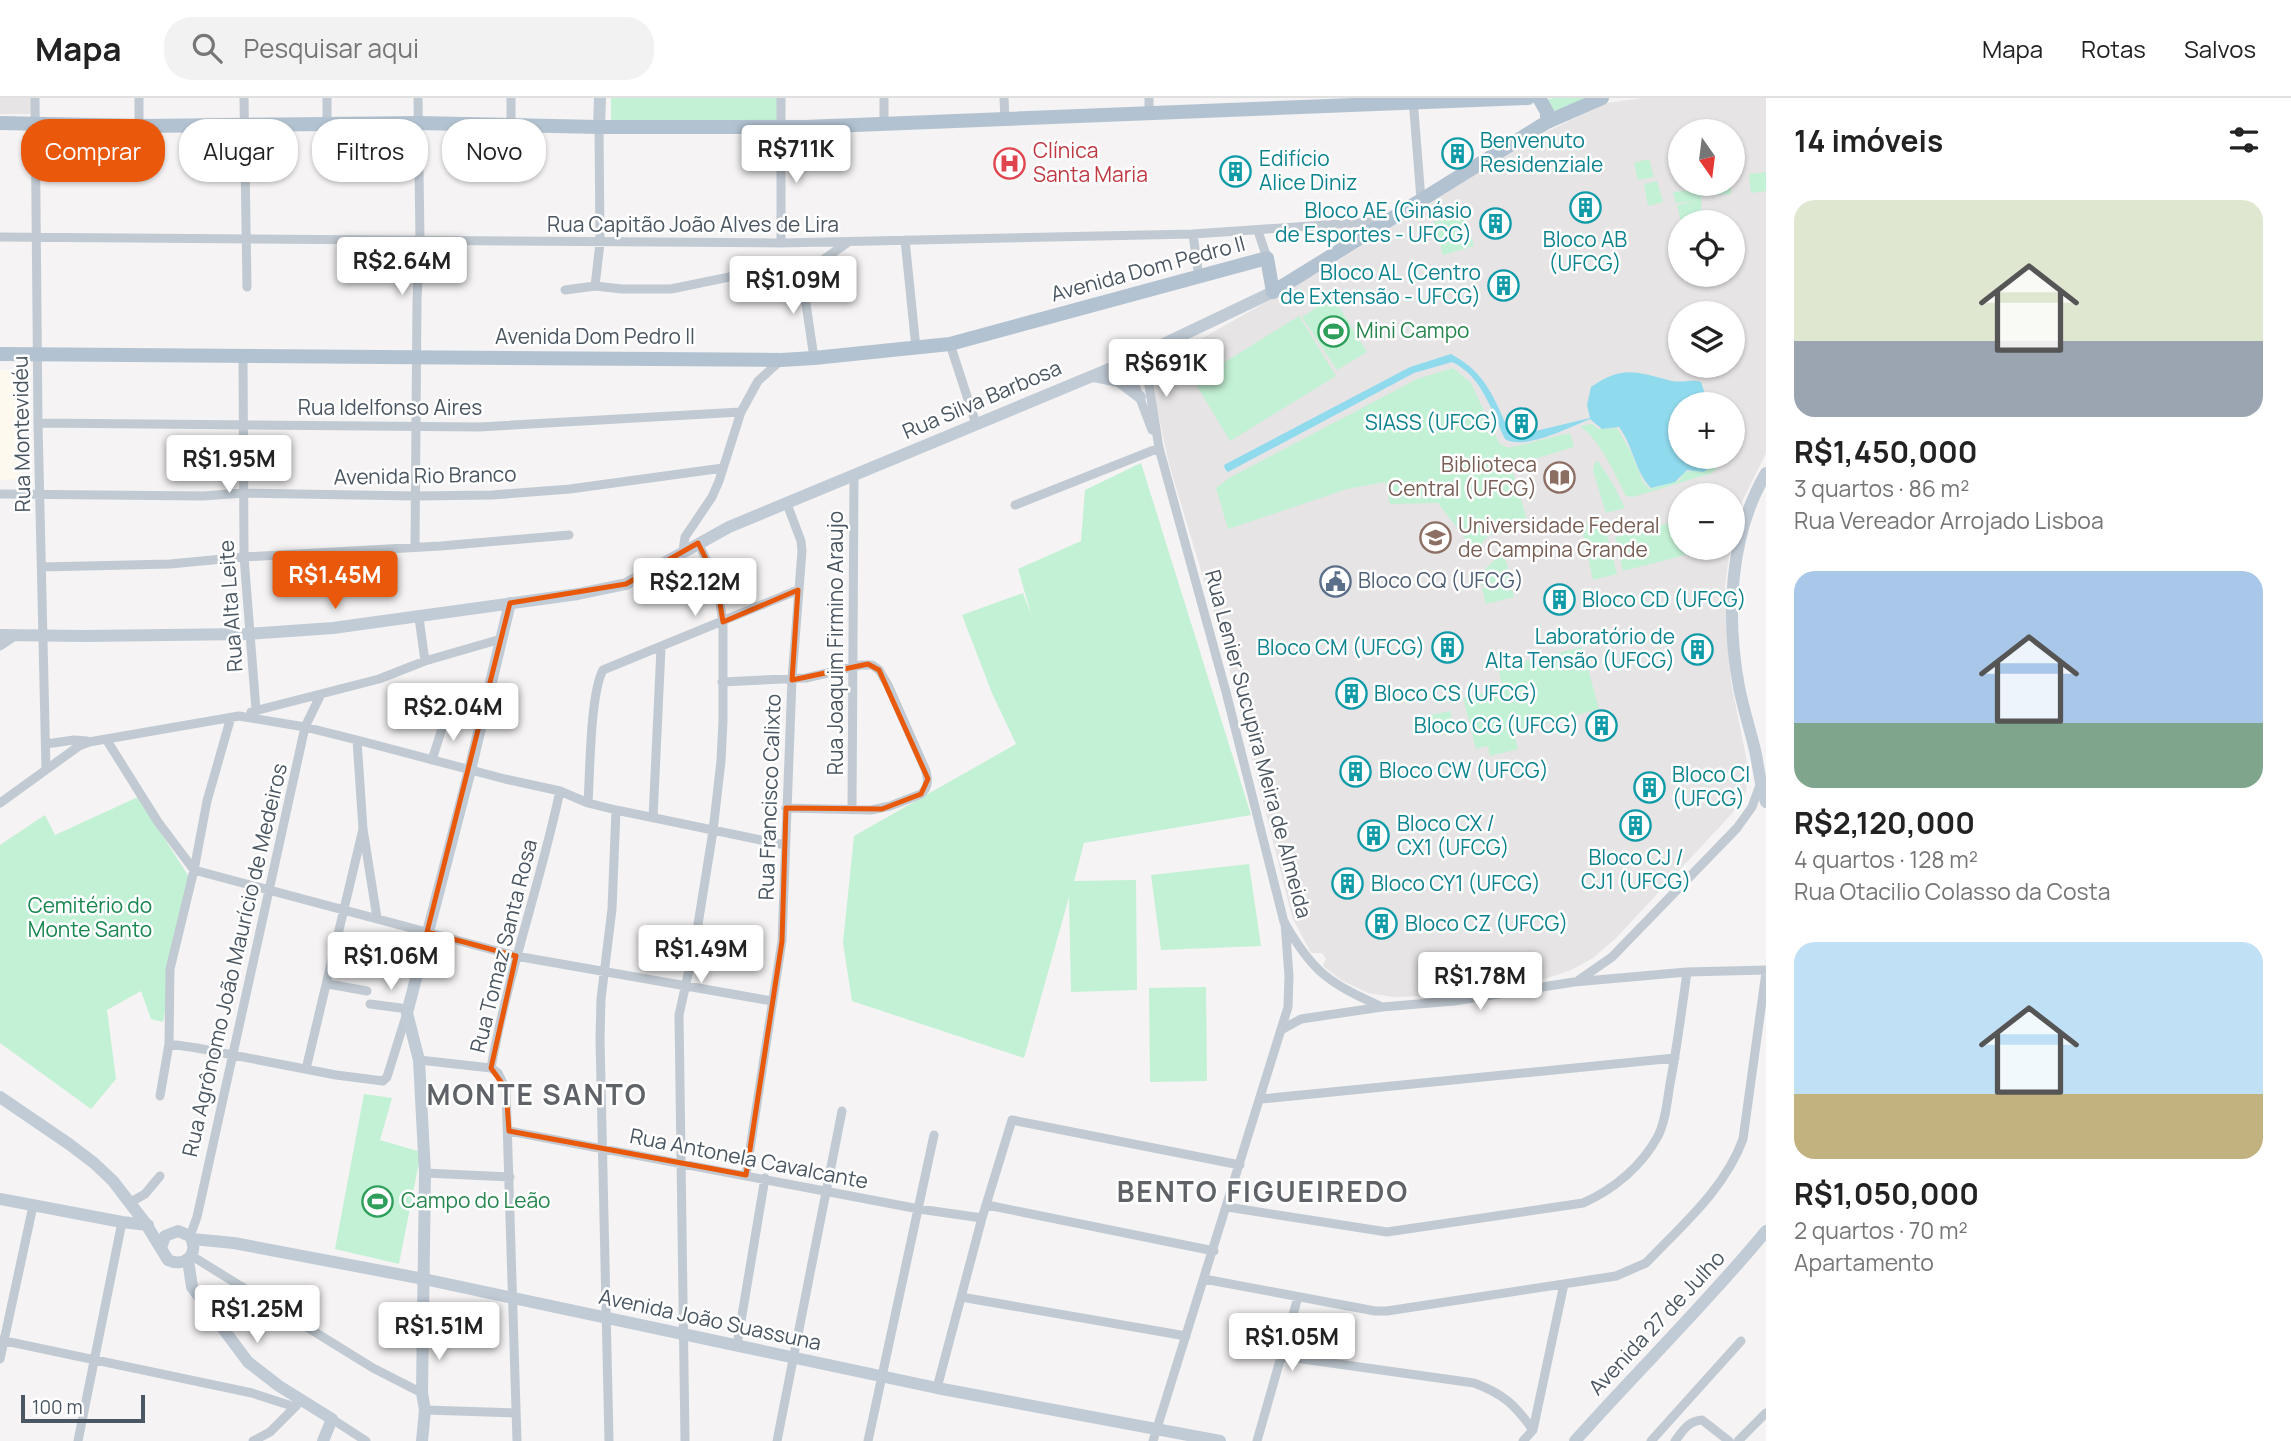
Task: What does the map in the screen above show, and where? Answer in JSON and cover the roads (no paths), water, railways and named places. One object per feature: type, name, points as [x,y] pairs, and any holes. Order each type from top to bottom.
[{"type":"main road","points":[[599,127],[600,98]]},
{"type":"main road","points":[[546,126],[781,127],[1149,115],[1245,104],[1528,98]]},
{"type":"main road","points":[[1539,98],[1547,112],[1547,122]]},
{"type":"main road","name":"Rua Silva Barbosa","points":[[0,635],[248,634],[333,628],[419,618],[626,584],[729,527],[1126,362],[1273,292],[1547,122],[1602,98]]},
{"type":"main road","points":[[0,123],[21,123]]},
{"type":"main road","name":"Avenida Dom Pedro II","points":[[0,354],[814,358],[950,344],[1267,258],[1273,292]]},
{"type":"main road","points":[[1093,376],[1119,382],[1140,397]]},
{"type":"main road","points":[[1766,473],[1743,526],[1736,559],[1733,612],[1739,686],[1766,802]]},
{"type":"main road","points":[[422,1441],[425,1410],[422,1393],[425,1173],[419,1060],[407,1011],[510,603]]},
{"type":"main road","points":[[0,1097],[94,1163],[113,1181],[146,1224],[164,1257],[177,1264],[190,1258]]},
{"type":"main road","points":[[0,1199],[146,1224],[169,1233],[183,1231],[191,1238],[194,1248],[190,1258],[192,1287],[248,1362],[299,1403],[332,1419],[323,1441]]},
{"type":"main road","name":"Avenida 27 de Julho","points":[[1575,1441],[1653,1354],[1699,1308],[1766,1231]]},
{"type":"main road","points":[[161,1248],[169,1233]]},
{"type":"main road","name":"Avenida João Suassuna","points":[[191,1238],[234,1243],[514,1297],[1154,1435],[1220,1441]]},
{"type":"street","name":"Rua Montevidéu","points":[[34,119],[35,98]]},
{"type":"street","points":[[139,98],[139,119]]},
{"type":"street","points":[[244,98],[244,119]]},
{"type":"street","points":[[327,98],[327,119]]},
{"type":"street","points":[[418,98],[419,119]]},
{"type":"street","points":[[511,98],[511,119]]},
{"type":"street","points":[[781,98],[781,243]]},
{"type":"street","points":[[884,98],[884,123]]},
{"type":"street","points":[[1004,98],[1006,120]]},
{"type":"street","points":[[1149,98],[1149,115]]},
{"type":"street","points":[[1413,101],[1421,199]]},
{"type":"street","points":[[595,286],[600,243],[599,127]]},
{"type":"street","name":"Rua Montevidéu","points":[[35,182],[46,770]]},
{"type":"street","points":[[246,182],[247,287]]},
{"type":"street","points":[[415,547],[420,182]]},
{"type":"street","name":"Rua Capitão João Alves de Lira","points":[[0,237],[848,243],[1194,234],[1386,221]]},
{"type":"street","points":[[1258,231],[1267,258]]},
{"type":"street","points":[[1194,234],[1199,278]]},
{"type":"street","points":[[905,240],[916,348]]},
{"type":"street","points":[[565,290],[595,286],[671,289],[739,275],[801,270],[817,264],[848,243]]},
{"type":"street","points":[[801,270],[814,358]]},
{"type":"street","points":[[950,344],[976,424]]},
{"type":"street","name":"Rua Lenier Sucupira Meira de Almeida","points":[[1144,354],[1159,448]]},
{"type":"street","name":"Rua Alta Leite","points":[[243,355],[244,557],[256,710]]},
{"type":"street","points":[[683,551],[685,537],[712,496],[741,412],[758,381],[781,359]]},
{"type":"street","name":"Rua Lenier Sucupira Meira de Almeida","points":[[1126,362],[1159,448],[1226,692],[1284,922],[1301,951],[1324,976],[1349,992],[1382,1007]]},
{"type":"street","name":"Rua Idelfonso Aires","points":[[38,423],[478,427],[741,412]]},
{"type":"street","points":[[1016,505],[1159,448]]},
{"type":"street","name":"Avenida Rio Branco","points":[[0,494],[202,496],[244,493],[415,496],[549,491],[723,468]]},
{"type":"street","name":"Rua Joaquim Firmino Araujo","points":[[852,810],[854,476]]},
{"type":"street","name":"Rua Francisco Calixto","points":[[746,1175],[782,941],[792,679],[802,545],[788,504]]},
{"type":"street","points":[[42,567],[144,565],[569,535]]},
{"type":"street","points":[[685,1441],[678,1028],[681,996],[686,984],[713,831],[721,761],[723,622],[716,579],[698,543]]},
{"type":"street","points":[[589,803],[598,679],[603,670],[798,590]]},
{"type":"street","points":[[419,618],[425,662]]},
{"type":"street","points":[[0,646],[16,635]]},
{"type":"street","points":[[46,744],[74,740],[89,742],[235,717],[379,679],[501,639]]},
{"type":"street","points":[[653,818],[661,648]]},
{"type":"street","points":[[722,682],[820,676],[868,664],[880,670],[926,771],[928,779],[925,790],[882,809],[786,808]]},
{"type":"street","name":"Rua Agrônomo João Maurício de Medeiros","points":[[191,1238],[305,727],[321,694]]},
{"type":"street","points":[[432,760],[446,716]]},
{"type":"street","points":[[235,717],[305,727],[560,791],[616,810],[785,845]]},
{"type":"street","points":[[160,1096],[169,1044],[170,969],[194,870],[207,801],[235,717]]},
{"type":"street","points":[[106,739],[158,822],[194,870],[516,956],[772,1001]]},
{"type":"street","points":[[357,740],[363,829],[377,918]]},
{"type":"street","points":[[0,803],[89,742]]},
{"type":"street","points":[[1574,982],[1612,957],[1737,828],[1752,807],[1760,785]]},
{"type":"street","name":"Rua Tomaz Santa Rosa","points":[[491,1068],[516,956],[549,841],[560,791]]},
{"type":"street","points":[[609,1441],[600,1040],[612,909],[616,810]]},
{"type":"street","points":[[306,1069],[363,829]]},
{"type":"street","points":[[1154,1435],[1288,1007],[1289,976],[1284,922]]},
{"type":"street","points":[[1286,955],[1291,951],[1301,951]]},
{"type":"street","points":[[333,958],[375,968]]},
{"type":"street","points":[[1205,1279],[1387,1311],[1616,1276],[1646,1263],[1728,1173],[1744,1139],[1766,971],[1687,972],[1574,982],[1454,1001],[1382,1007],[1301,1019],[1281,1030]]},
{"type":"street","points":[[1227,1207],[1387,1232],[1583,1203],[1609,1191],[1652,1146],[1665,1116],[1687,972]]},
{"type":"street","points":[[328,984],[367,992]]},
{"type":"street","points":[[1346,1014],[1349,992]]},
{"type":"street","points":[[169,1044],[383,1081],[387,1077],[407,1011],[370,1004]]},
{"type":"street","points":[[1288,1007],[1301,1019]]},
{"type":"street","points":[[1261,1099],[1675,1058]]},
{"type":"street","points":[[419,1060],[491,1068],[498,1073],[506,1089],[517,1441]]},
{"type":"street","points":[[776,1441],[842,1111]]},
{"type":"street","points":[[937,1388],[982,1218],[1012,1120],[1240,1165]]},
{"type":"street","name":"Rua Antonela Cavalcante","points":[[509,1131],[765,1178],[825,1192],[982,1218]]},
{"type":"street","points":[[868,1441],[934,1135]]},
{"type":"street","points":[[425,1173],[510,1177]]},
{"type":"street","points":[[129,1202],[145,1194],[160,1176]]},
{"type":"street","points":[[737,1345],[765,1178]]},
{"type":"street","points":[[987,1205],[1213,1251]]},
{"type":"street","points":[[0,1359],[33,1206]]},
{"type":"street","points":[[78,1441],[122,1222]]},
{"type":"street","points":[[190,1258],[362,1361],[422,1393]]},
{"type":"street","points":[[1523,1441],[1533,1430],[1564,1284]]},
{"type":"street","points":[[961,1297],[1186,1336]]},
{"type":"street","points":[[1258,1441],[1298,1297]]},
{"type":"street","points":[[2,1340],[299,1403]]},
{"type":"street","points":[[1651,1441],[1741,1341]]},
{"type":"street","points":[[1281,1356],[1474,1383],[1488,1388],[1516,1406],[1533,1430]]},
{"type":"street","points":[[253,1441],[270,1432],[299,1403]]},
{"type":"street","points":[[425,1410],[516,1413]]},
{"type":"street","points":[[1738,1441],[1766,1413]]},
{"type":"street","points":[[332,1419],[366,1441]]},
{"type":"street","points":[[1675,1441],[1689,1423],[1699,1420],[1729,1441]]},
{"type":"water","points":[[1451,354],[1463,361],[1488,388],[1514,436],[1590,418],[1587,405],[1591,387],[1613,375],[1631,372],[1679,382],[1701,382],[1704,392],[1668,392],[1668,469],[1708,469],[1703,472],[1687,470],[1675,482],[1651,488],[1641,474],[1619,427],[1602,429],[1590,419],[1535,440],[1513,442],[1505,439],[1478,385],[1462,368],[1452,362],[1414,373],[1228,472],[1225,469],[1224,465],[1410,367]]},
{"type":"place","name":"Benvenuto Residenziale","points":[[1457,153]]},
{"type":"place","name":"Clínica Santa Maria","points":[[1010,163]]},
{"type":"place","name":"Edifício Alice Diniz","points":[[1236,171]]},
{"type":"place","name":"Bloco AB (UFCG)","points":[[1585,208]]},
{"type":"place","name":"Bloco AE (Ginásio de Esportes - UFCG)","points":[[1495,223]]},
{"type":"place","name":"Bloco AL (Centro de Extensão - UFCG)","points":[[1504,285]]},
{"type":"place","name":"Mini Campo","points":[[1333,331]]},
{"type":"place","name":"SIASS (UFCG)","points":[[1522,423]]},
{"type":"place","name":"Biblioteca Central (UFCG)","points":[[1560,477]]},
{"type":"place","name":"Universidade Federal de Campina Grande","points":[[1435,538]]},
{"type":"place","name":"Bloco CQ (UFCG)","points":[[1335,581]]},
{"type":"place","name":"Bloco CD (UFCG)","points":[[1559,600]]},
{"type":"place","name":"Bloco CM (UFCG)","points":[[1448,648]]},
{"type":"place","name":"Laboratório de Alta Tensão (UFCG)","points":[[1698,649]]},
{"type":"place","name":"Bloco CS (UFCG)","points":[[1351,694]]},
{"type":"place","name":"Bloco CG (UFCG)","points":[[1602,726]]},
{"type":"place","name":"Bloco CW (UFCG)","points":[[1356,771]]},
{"type":"place","name":"Bloco CI (UFCG)","points":[[1649,787]]},
{"type":"place","name":"Bloco CJ / CJ1 (UFCG)","points":[[1636,826]]},
{"type":"place","name":"Bloco CX / CX1 (UFCG)","points":[[1374,836]]},
{"type":"place","name":"Bloco CY1 (UFCG)","points":[[1348,884]]},
{"type":"place","name":"Bloco CZ (UFCG)","points":[[1382,924]]},
{"type":"place","name":"Campo do Leão","points":[[378,1201]]},
{"type":"district","name":"MONTE SANTO","points":[[537,1095]]},
{"type":"district","name":"BENTO FIGUEIREDO","points":[[1263,1192]]},
{"type":"park label","name":"Cemitério do Monte Santo","points":[[90,918]]}]
